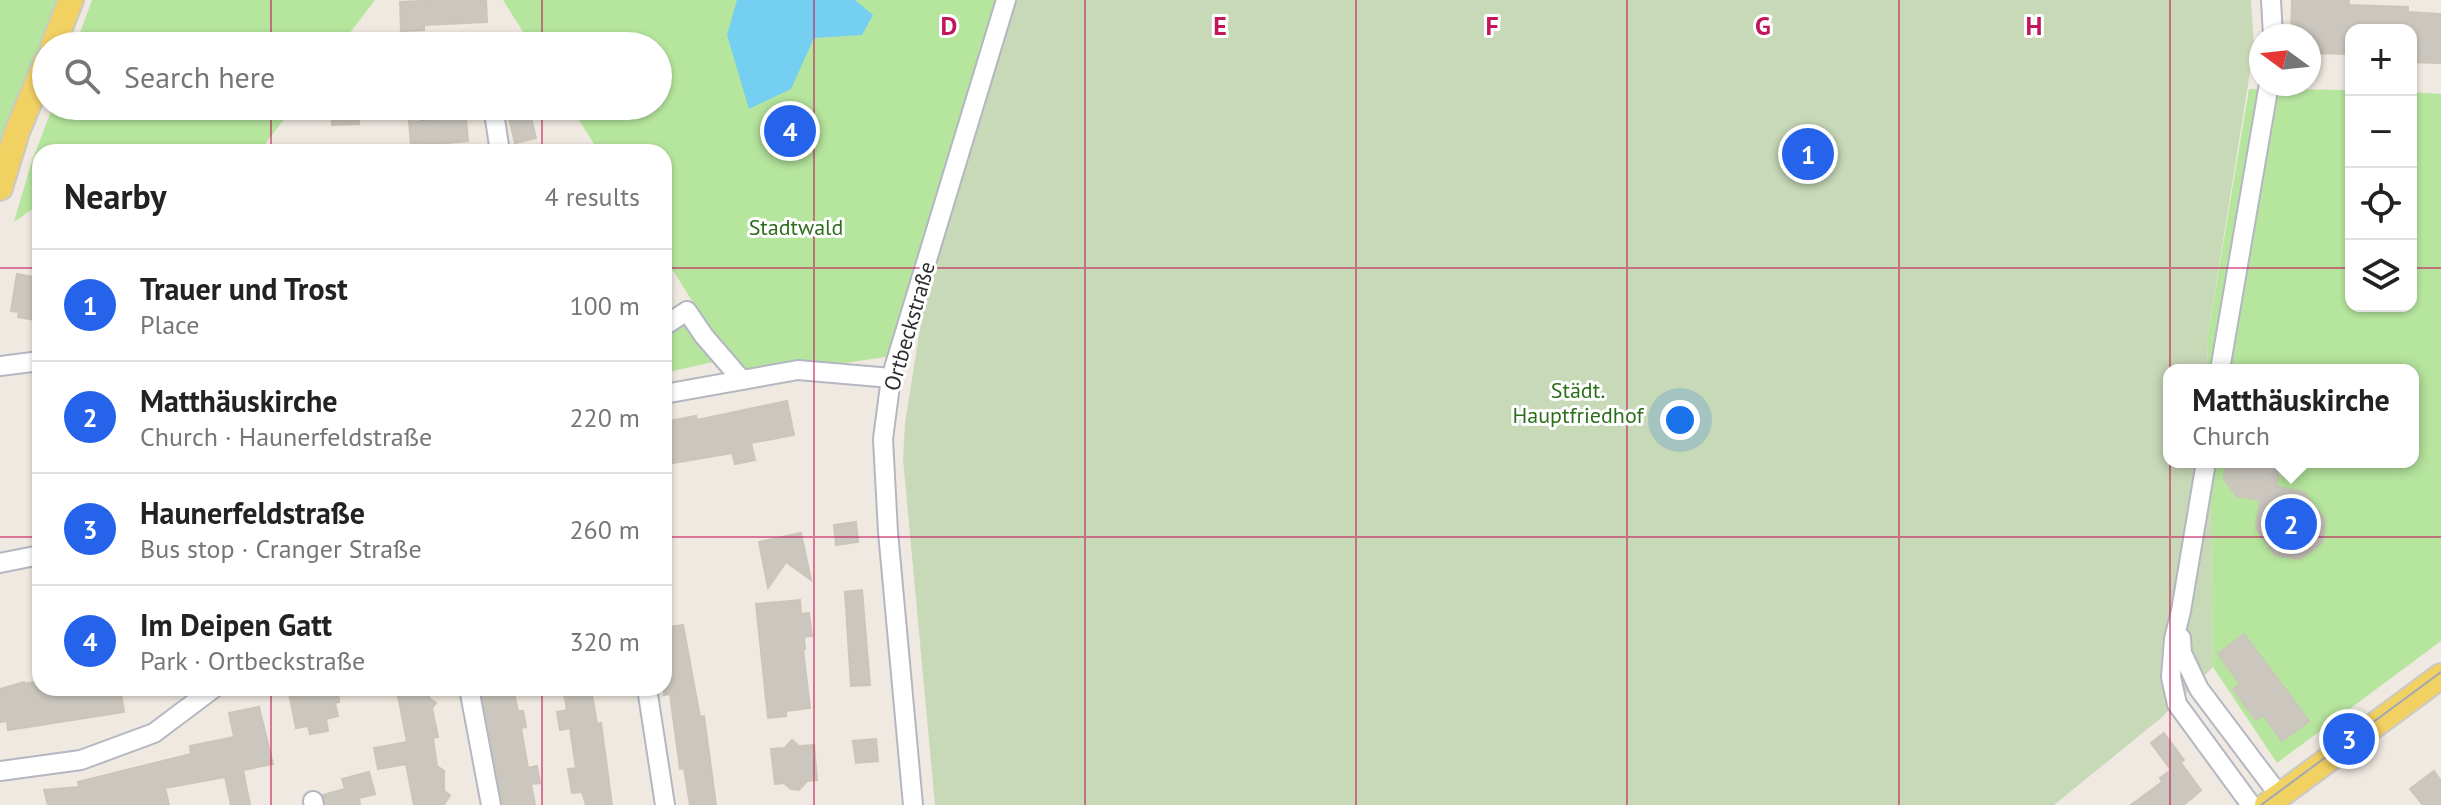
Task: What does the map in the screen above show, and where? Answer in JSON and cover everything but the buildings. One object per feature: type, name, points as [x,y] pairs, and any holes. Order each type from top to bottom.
[{"type":"main road","points":[[58,32],[71,0]]},
{"type":"main road","points":[[0,188],[32,96]]},
{"type":"main road","points":[[2273,800],[2441,676]]},
{"type":"street","name":"Ortbeckstraße","points":[[913,805],[888,532],[883,439],[891,378],[1006,0]]},
{"type":"street","points":[[2271,0],[2272,24]]},
{"type":"street","points":[[2221,364],[2267,96]]},
{"type":"street","points":[[495,120],[499,144]]},
{"type":"street","points":[[672,321],[687,311],[741,379]]},
{"type":"street","points":[[0,366],[32,362]]},
{"type":"street","points":[[672,392],[798,370],[891,378]]},
{"type":"street","points":[[2205,468],[2174,639],[2171,677],[2177,704],[2251,805]]},
{"type":"street","points":[[0,563],[32,557]]},
{"type":"street","points":[[2181,611],[2182,653],[2187,666],[2273,800]]},
{"type":"street","points":[[0,771],[81,760],[154,733],[203,696]]},
{"type":"street","points":[[471,696],[491,805]]},
{"type":"street","points":[[648,696],[665,805]]},
{"type":"green space","points":[[0,0],[62,0],[50,32],[32,32],[32,83],[0,172]]},
{"type":"green space","points":[[92,0],[375,0],[351,32],[80,32]]},
{"type":"green space","name":"Stadtwald","points":[[503,0],[999,0],[891,356],[741,379],[672,269],[672,144],[594,144],[579,120],[672,120],[672,32],[523,32]]},
{"type":"green space","name":"Städt. Hauptfriedhof","points":[[1012,0],[2251,0],[2249,78],[2207,341],[2208,364],[2163,364],[2163,468],[2210,468],[2213,667],[2161,718],[2054,805],[935,805],[903,459],[905,423],[923,310]]},
{"type":"green space","points":[[2249,89],[2249,96],[2321,96],[2321,90],[2345,90],[2345,312],[2417,312],[2417,92],[2441,94],[2441,641],[2277,763],[2213,667],[2210,468],[2419,468],[2419,364],[2208,364],[2207,341]]},
{"type":"green space","points":[[48,120],[283,120],[265,144],[39,144]]},
{"type":"green space","points":[[32,161],[32,210],[14,222]]},
{"type":"green space","points":[[683,320],[714,359],[713,362],[672,371],[672,324]]},
{"type":"water","points":[[737,0],[855,0],[873,15],[862,35],[814,38],[791,89],[749,109],[727,35]]},
{"type":"tram line","points":[[2261,805],[2441,672]]},
{"type":"place","name":"Im Deipen Gatt","points":[[790,131]]},
{"type":"place","name":"Trauer und Trost","points":[[1808,154]]},
{"type":"place","name":"Matthäuskirche","points":[[2291,524]]},
{"type":"place","name":"Haunerfeldstraße","points":[[2349,739]]}]
